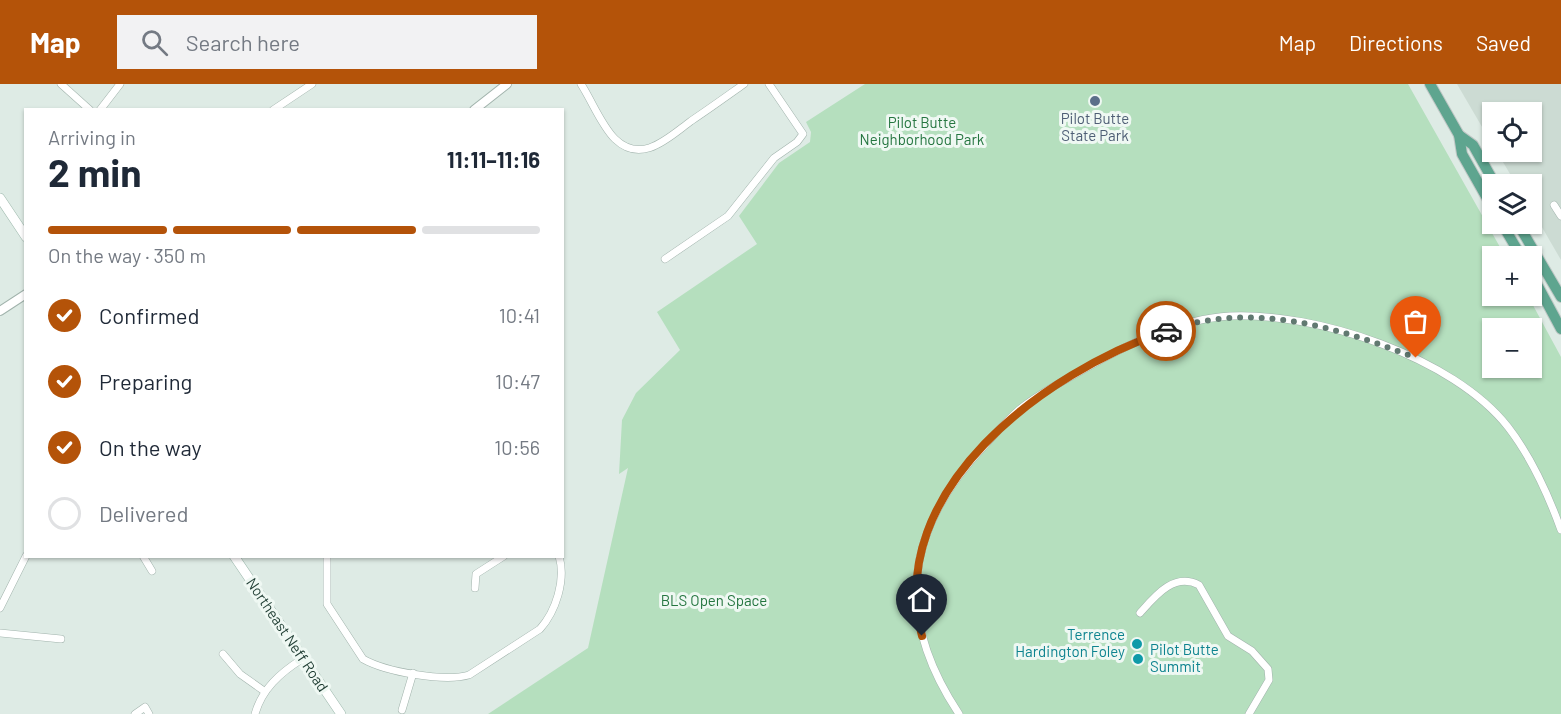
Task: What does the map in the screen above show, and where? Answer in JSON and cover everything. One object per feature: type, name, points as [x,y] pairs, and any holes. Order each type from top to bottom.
[{"type":"main road","points":[[1430,84],[1459,135],[1462,154],[1482,189]]},
{"type":"main road","points":[[1459,135],[1473,146],[1489,174]]},
{"type":"main road","points":[[0,198],[24,234]]},
{"type":"main road","points":[[1524,234],[1561,297]]},
{"type":"main road","points":[[1542,294],[1561,329]]},
{"type":"main road","name":"Northeast Neff Road","points":[[235,558],[341,714]]},
{"type":"street","points":[[61,84],[88,108]]},
{"type":"street","points":[[102,108],[120,84]]},
{"type":"street","points":[[276,108],[312,84]]},
{"type":"street","points":[[477,108],[507,84]]},
{"type":"street","points":[[581,84],[596,107],[606,129],[617,141],[630,147],[646,149],[664,143],[744,84]]},
{"type":"street","points":[[665,260],[728,216],[774,158],[797,142],[803,134],[769,84]]},
{"type":"street","points":[[1554,205],[1561,216]]},
{"type":"street","points":[[0,310],[24,295]]},
{"type":"street","points":[[959,714],[942,687],[930,661],[918,620],[916,587],[919,558],[930,523],[949,489],[971,460],[1018,411],[1042,393],[1107,356],[1146,338],[1188,323],[1230,316],[1279,318],[1330,328],[1416,358],[1479,399],[1507,426],[1547,492],[1561,530]]},
{"type":"street","points":[[0,608],[25,558]]},
{"type":"street","points":[[144,558],[152,571]]},
{"type":"street","points":[[327,558],[327,604],[363,658],[372,664],[413,673],[458,678],[469,675],[540,629],[554,609],[561,579],[559,558]]},
{"type":"street","points":[[475,588],[476,574],[501,558]]},
{"type":"street","points":[[1140,613],[1158,593],[1172,584],[1191,581],[1199,585],[1228,636],[1252,651],[1268,669],[1269,681],[1250,714]]},
{"type":"street","points":[[0,633],[61,639]]},
{"type":"street","points":[[223,654],[240,674],[264,691]]},
{"type":"street","points":[[255,714],[264,691],[278,675],[302,659]]},
{"type":"street","points":[[402,710],[413,673]]},
{"type":"street","points":[[135,714],[147,711]]},
{"type":"shaded area","points":[[1457,84],[1561,84],[1561,260],[1542,227],[1542,174],[1510,174],[1503,162],[1542,162],[1542,102],[1482,102],[1482,127]]},
{"type":"green space","points":[[865,84],[1408,84],[1482,215],[1482,234],[1493,234],[1499,246],[1482,246],[1482,306],[1533,306],[1540,318],[1482,318],[1482,378],[1542,378],[1542,322],[1561,357],[1561,714],[488,714],[588,648],[628,468],[619,474],[622,420],[636,393],[680,350],[657,312],[757,244],[739,216],[779,163],[810,142],[811,132],[806,122]]},
{"type":"way so far","points":[[1166,331],[1188,323],[1230,316],[1279,318],[1330,328],[1373,340],[1416,358]]},
{"type":"place","name":"Pilot Butte State Park","points":[[1095,101]]},
{"type":"place","name":"Terrence Hardington Foley","points":[[1137,644]]},
{"type":"place","name":"Pilot Butte Summit","points":[[1138,659]]},
{"type":"route","points":[[922,636],[918,620],[916,587],[919,558],[930,523],[949,489],[971,460],[1018,411],[1042,393],[1107,356],[1166,331]]},
{"type":"park label","name":"Pilot Butte Neighborhood Park","points":[[922,132]]},
{"type":"park label","name":"BLS Open Space","points":[[714,601]]}]
